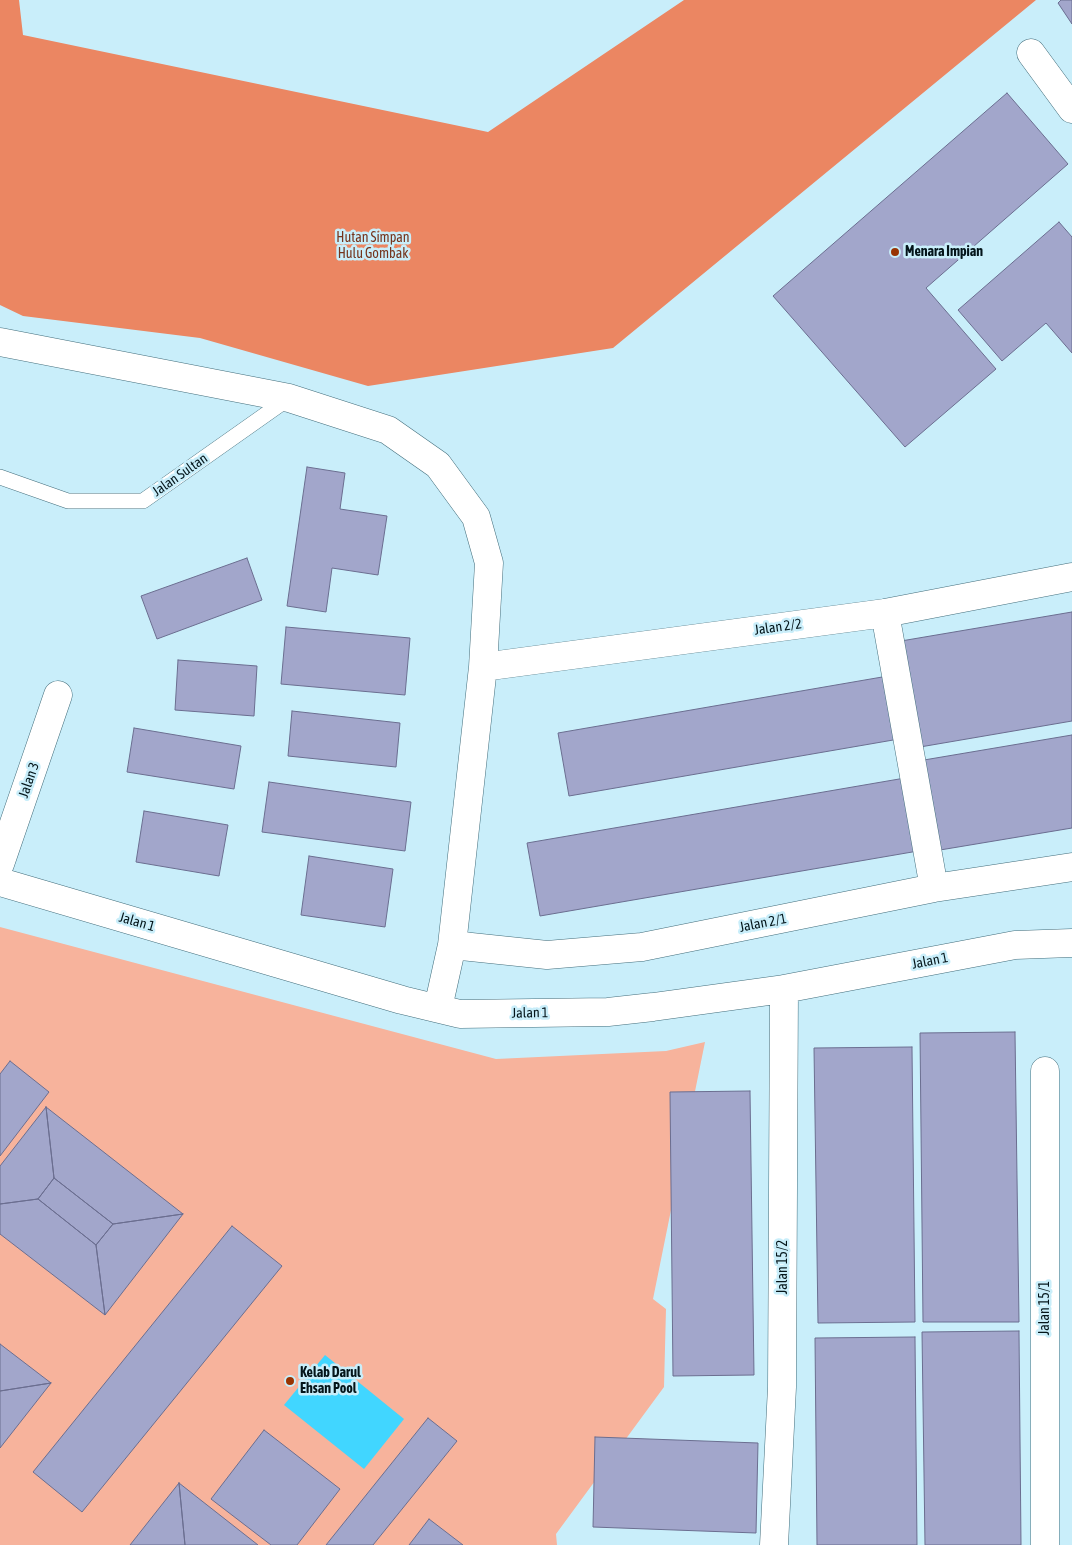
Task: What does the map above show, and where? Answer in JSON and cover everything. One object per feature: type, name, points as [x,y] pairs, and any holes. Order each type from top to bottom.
[{"type":"street","points":[[1031,53],[1072,109]]},
{"type":"street","points":[[0,342],[289,398],[388,430],[438,465],[476,517],[489,563],[483,667],[452,946],[438,1008]]},
{"type":"street","name":"Jalan 2/2","points":[[483,667],[885,613],[1072,577]]},
{"type":"street","points":[[885,613],[934,888]]},
{"type":"street","name":"Jalan 3","points":[[0,864],[58,695]]},
{"type":"street","name":"Jalan 2/1","points":[[452,946],[547,955],[642,947],[934,888],[1072,868]]},
{"type":"street","name":"Jalan 1","points":[[0,882],[393,997],[460,1014],[608,1012],[784,988],[1014,945],[1072,943]]},
{"type":"street","name":"Jalan 15/2","points":[[774,1545],[782,1387],[784,988]]},
{"type":"street","name":"Jalan 15/1","points":[[1045,1071],[1045,1545]]},
{"type":"lane","name":"Jalan Sultan","points":[[0,478],[68,501],[143,501],[289,398]]},
{"type":"shaded area","points":[[0,927],[496,1059],[666,1051],[705,1042],[653,1299],[666,1309],[664,1387],[556,1534],[557,1545],[0,1545]]},
{"type":"green space","name":"Hutan Simpan Hulu Gombak","points":[[0,0],[19,0],[23,35],[488,132],[684,0],[1036,0],[613,348],[368,386],[200,338],[23,316],[0,305]]},
{"type":"water","points":[[325,1355],[404,1419],[364,1469],[284,1405]]},
{"type":"building","points":[[1061,0],[1072,0],[1072,24],[1058,3]]},
{"type":"building","name":"Menara Impian","points":[[1007,93],[1068,164],[926,288],[996,369],[905,447],[773,296]]},
{"type":"building","points":[[1059,222],[1072,237],[1072,353],[1046,323],[1002,361],[958,310]]},
{"type":"building","points":[[307,467],[345,473],[340,509],[387,516],[378,575],[332,568],[326,612],[287,606]]},
{"type":"building","points":[[247,558],[262,600],[157,639],[141,596]]},
{"type":"building","points":[[1072,612],[1072,721],[920,747],[901,641]]},
{"type":"building","points":[[286,627],[410,638],[405,695],[281,684]]},
{"type":"building","points":[[178,660],[257,666],[254,716],[175,710]]},
{"type":"building","points":[[888,676],[899,739],[569,796],[558,733]]},
{"type":"building","points":[[292,711],[400,723],[396,767],[288,756]]},
{"type":"building","points":[[134,728],[241,746],[234,789],[127,772]]},
{"type":"building","points":[[1072,735],[1072,828],[940,850],[924,760]]},
{"type":"building","points":[[905,778],[918,851],[540,916],[527,843]]},
{"type":"building","points":[[269,782],[411,802],[405,851],[262,832]]},
{"type":"building","points":[[144,811],[228,825],[219,876],[136,862]]},
{"type":"building","points":[[309,856],[393,869],[385,927],[301,915]]},
{"type":"building","points":[[1015,1032],[1019,1322],[923,1322],[920,1033]]},
{"type":"building","points":[[912,1047],[915,1322],[818,1323],[814,1048]]},
{"type":"building","points":[[10,1061],[49,1092],[0,1156],[0,1074]]},
{"type":"building","points":[[750,1091],[754,1375],[673,1376],[670,1092]]},
{"type":"building","points":[[46,1107],[54,1178],[38,1199],[0,1204],[0,1166]]},
{"type":"building","points":[[46,1107],[183,1214],[113,1224],[54,1178]]},
{"type":"building","points":[[54,1178],[113,1224],[96,1245],[38,1199]]},
{"type":"building","points":[[38,1199],[96,1245],[105,1315],[0,1234],[0,1204]]},
{"type":"building","points":[[183,1214],[105,1315],[96,1245],[113,1224]]},
{"type":"building","points":[[232,1226],[282,1266],[82,1512],[33,1472]]},
{"type":"building","points":[[1019,1331],[1021,1545],[925,1545],[922,1332]]},
{"type":"building","points":[[915,1337],[917,1545],[817,1545],[815,1338]]},
{"type":"building","points":[[0,1344],[51,1383],[0,1391]]},
{"type":"building","points":[[51,1383],[0,1448],[0,1391]]},
{"type":"building","points":[[428,1418],[457,1441],[373,1545],[326,1545]]},
{"type":"building","points":[[264,1430],[340,1489],[297,1545],[271,1545],[211,1499]]},
{"type":"building","points":[[595,1437],[758,1443],[756,1533],[593,1527]]},
{"type":"building","points":[[179,1483],[258,1545],[185,1545]]},
{"type":"building","points":[[179,1483],[185,1545],[130,1545]]},
{"type":"building","points":[[429,1519],[463,1545],[409,1545]]},
{"type":"place","name":"Menara Impian","points":[[895,252]]},
{"type":"place","name":"Kelab Darul Ehsan Pool","points":[[290,1381]]}]
